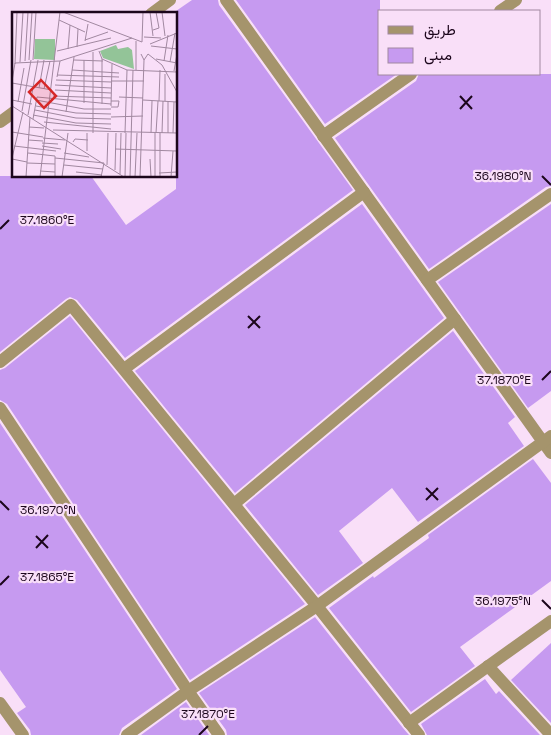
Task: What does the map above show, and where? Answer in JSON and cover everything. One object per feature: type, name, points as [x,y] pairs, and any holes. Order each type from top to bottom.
[{"type":"street","points":[[154,12],[170,0]]},
{"type":"street","points":[[226,0],[455,319],[547,439],[551,453]]},
{"type":"street","points":[[501,10],[516,0]]},
{"type":"street","points":[[323,136],[410,75]]},
{"type":"street","points":[[0,122],[12,113]]},
{"type":"street","points":[[124,369],[364,192]]},
{"type":"street","points":[[427,280],[551,194]]},
{"type":"street","points":[[0,362],[71,305],[317,606],[419,735]]},
{"type":"street","points":[[234,504],[455,319]]},
{"type":"street","points":[[0,408],[219,735]]},
{"type":"street","points":[[127,735],[188,691],[317,606],[547,439]]},
{"type":"street","points":[[409,723],[551,621]]},
{"type":"street","points":[[488,666],[551,734]]},
{"type":"street","points":[[0,703],[23,735]]},
{"type":"building","points":[[192,0],[218,0],[219,5],[353,190],[125,358],[77,300],[70,297],[0,352],[0,176],[12,176],[12,178],[92,178],[126,225],[176,189],[176,178],[178,178],[178,12],[176,11]]},
{"type":"building","points":[[236,0],[380,0],[380,10],[378,10],[378,75],[396,75],[325,124]]},
{"type":"building","points":[[551,74],[551,186],[546,187],[429,269],[335,138],[416,81],[419,75]]},
{"type":"building","points":[[362,204],[444,318],[235,493],[135,371]]},
{"type":"building","points":[[551,204],[551,391],[528,408],[438,282]]},
{"type":"building","points":[[70,316],[305,604],[190,680],[7,404],[0,400],[0,370]]},
{"type":"building","points":[[453,331],[515,417],[508,423],[524,446],[418,522],[392,488],[339,531],[363,563],[318,595],[245,505]]},
{"type":"building","points":[[0,423],[177,689],[122,728],[119,735],[31,735],[30,730],[17,713],[26,707],[0,670]]},
{"type":"building","points":[[533,459],[551,483],[551,581],[460,647],[475,666],[411,712],[329,608],[429,538],[428,535]]},
{"type":"building","points":[[315,617],[409,735],[227,735],[226,730],[199,693]]},
{"type":"building","points":[[551,643],[551,723],[511,680]]},
{"type":"building","points":[[485,679],[496,694],[499,691],[540,735],[427,735],[421,724]]},
{"type":"building","points":[[186,702],[209,735],[141,735]]}]
